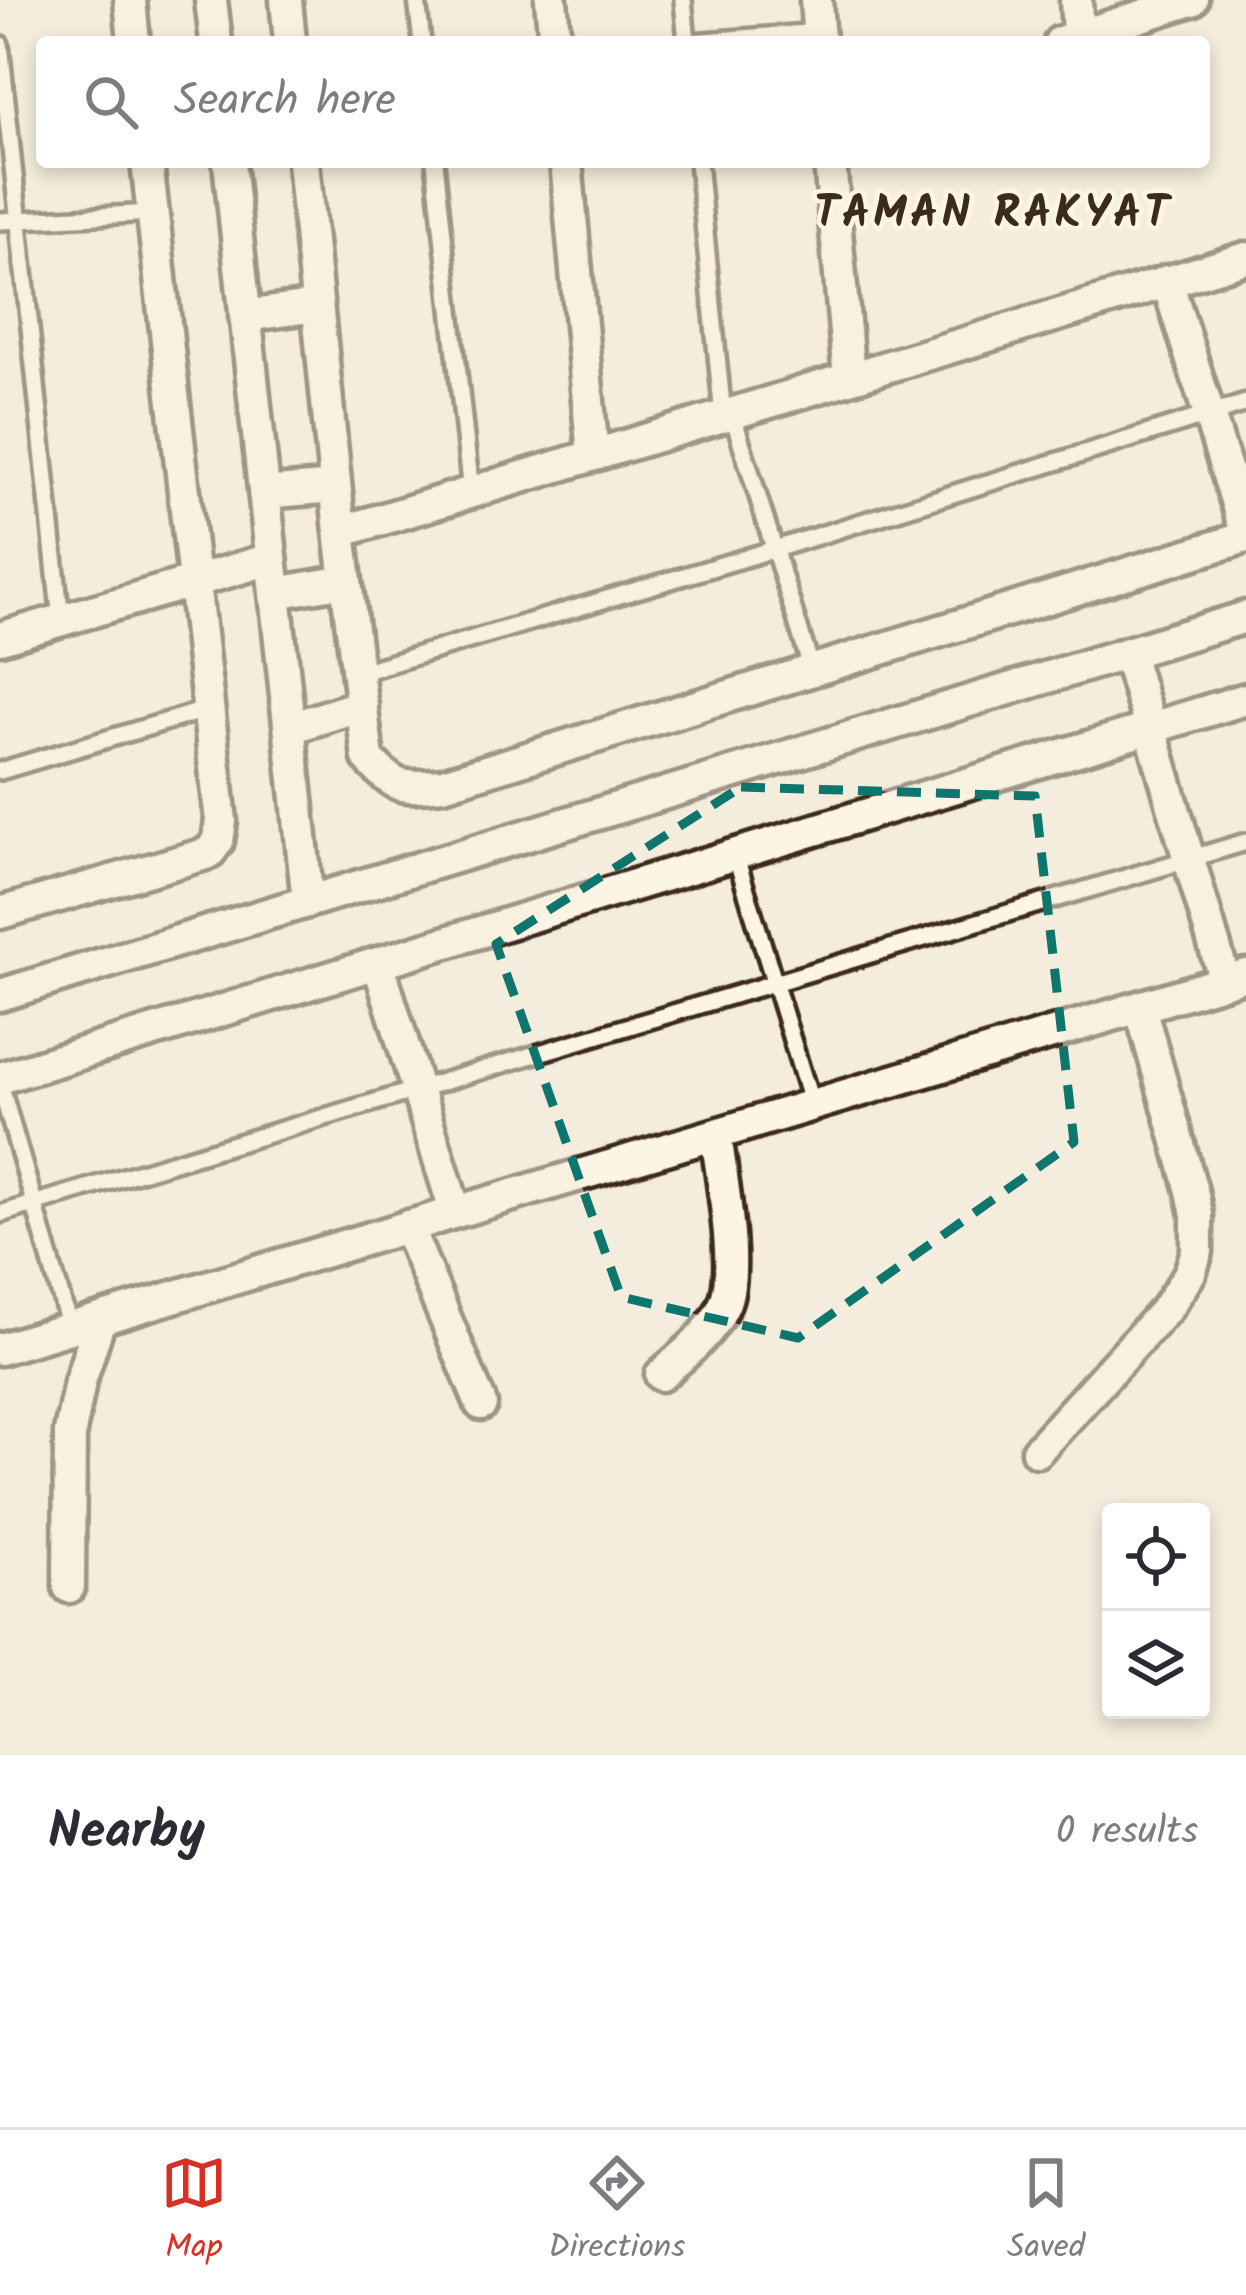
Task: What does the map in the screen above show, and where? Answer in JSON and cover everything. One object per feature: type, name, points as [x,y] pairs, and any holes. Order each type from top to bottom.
[{"type":"street","points":[[130,0],[133,36]]},
{"type":"street","points":[[211,0],[215,36]]},
{"type":"street","points":[[286,0],[289,36]]},
{"type":"street","points":[[551,0],[554,36]]},
{"type":"street","points":[[816,0],[819,36]]},
{"type":"street","points":[[1070,36],[1076,0]]},
{"type":"street","points":[[1079,36],[1192,0]]},
{"type":"street","points":[[0,913],[209,854],[218,841],[221,821],[148,168]]},
{"type":"street","points":[[230,168],[308,902]]},
{"type":"street","points":[[303,168],[368,758],[390,781],[413,787],[443,784],[1246,535],[1167,281]]},
{"type":"street","points":[[567,168],[593,455]]},
{"type":"street","points":[[831,168],[849,378]]},
{"type":"street","points":[[340,532],[1246,258]]},
{"type":"street","points":[[245,316],[317,306]]},
{"type":"street","points":[[264,493],[335,487]]},
{"type":"street","points":[[0,638],[271,559]]},
{"type":"street","points":[[275,593],[346,581]]},
{"type":"street","points":[[0,994],[1246,617]]},
{"type":"street","points":[[0,1349],[1236,978],[1190,860],[1128,653]]},
{"type":"street","points":[[0,1081],[1246,699]]},
{"type":"street","points":[[290,728],[362,705]]},
{"type":"street","points":[[378,963],[455,1211]]},
{"type":"street","points":[[1037,1451],[1167,1308],[1190,1273],[1197,1251],[1198,1215],[1140,1007]]},
{"type":"street","points":[[661,1375],[705,1335],[727,1300],[730,1262],[716,1134]]},
{"type":"street","points":[[407,1226],[481,1404]]},
{"type":"street","points":[[69,1587],[70,1432],[85,1323]]},
{"type":"lane","points":[[417,0],[421,36]]},
{"type":"lane","points":[[682,0],[688,36]]},
{"type":"lane","points":[[0,44],[61,621]]},
{"type":"lane","points":[[436,168],[471,492]]},
{"type":"lane","points":[[699,168],[728,414],[812,670]]},
{"type":"lane","points":[[0,221],[153,213]]},
{"type":"lane","points":[[358,673],[1246,403]]},
{"type":"lane","points":[[0,771],[208,709]]},
{"type":"lane","points":[[0,1214],[1246,842]]},
{"type":"lane","points":[[735,854],[812,1106]]},
{"type":"lane","points":[[0,1081],[34,1204],[85,1323]]},
{"type":"highlighted area","points":[[741,787],[1035,796],[1074,1142],[798,1338],[621,1297],[496,944]]},
{"type":"district","name":"TAMAN RAKYAT","points":[[993,215]]}]
